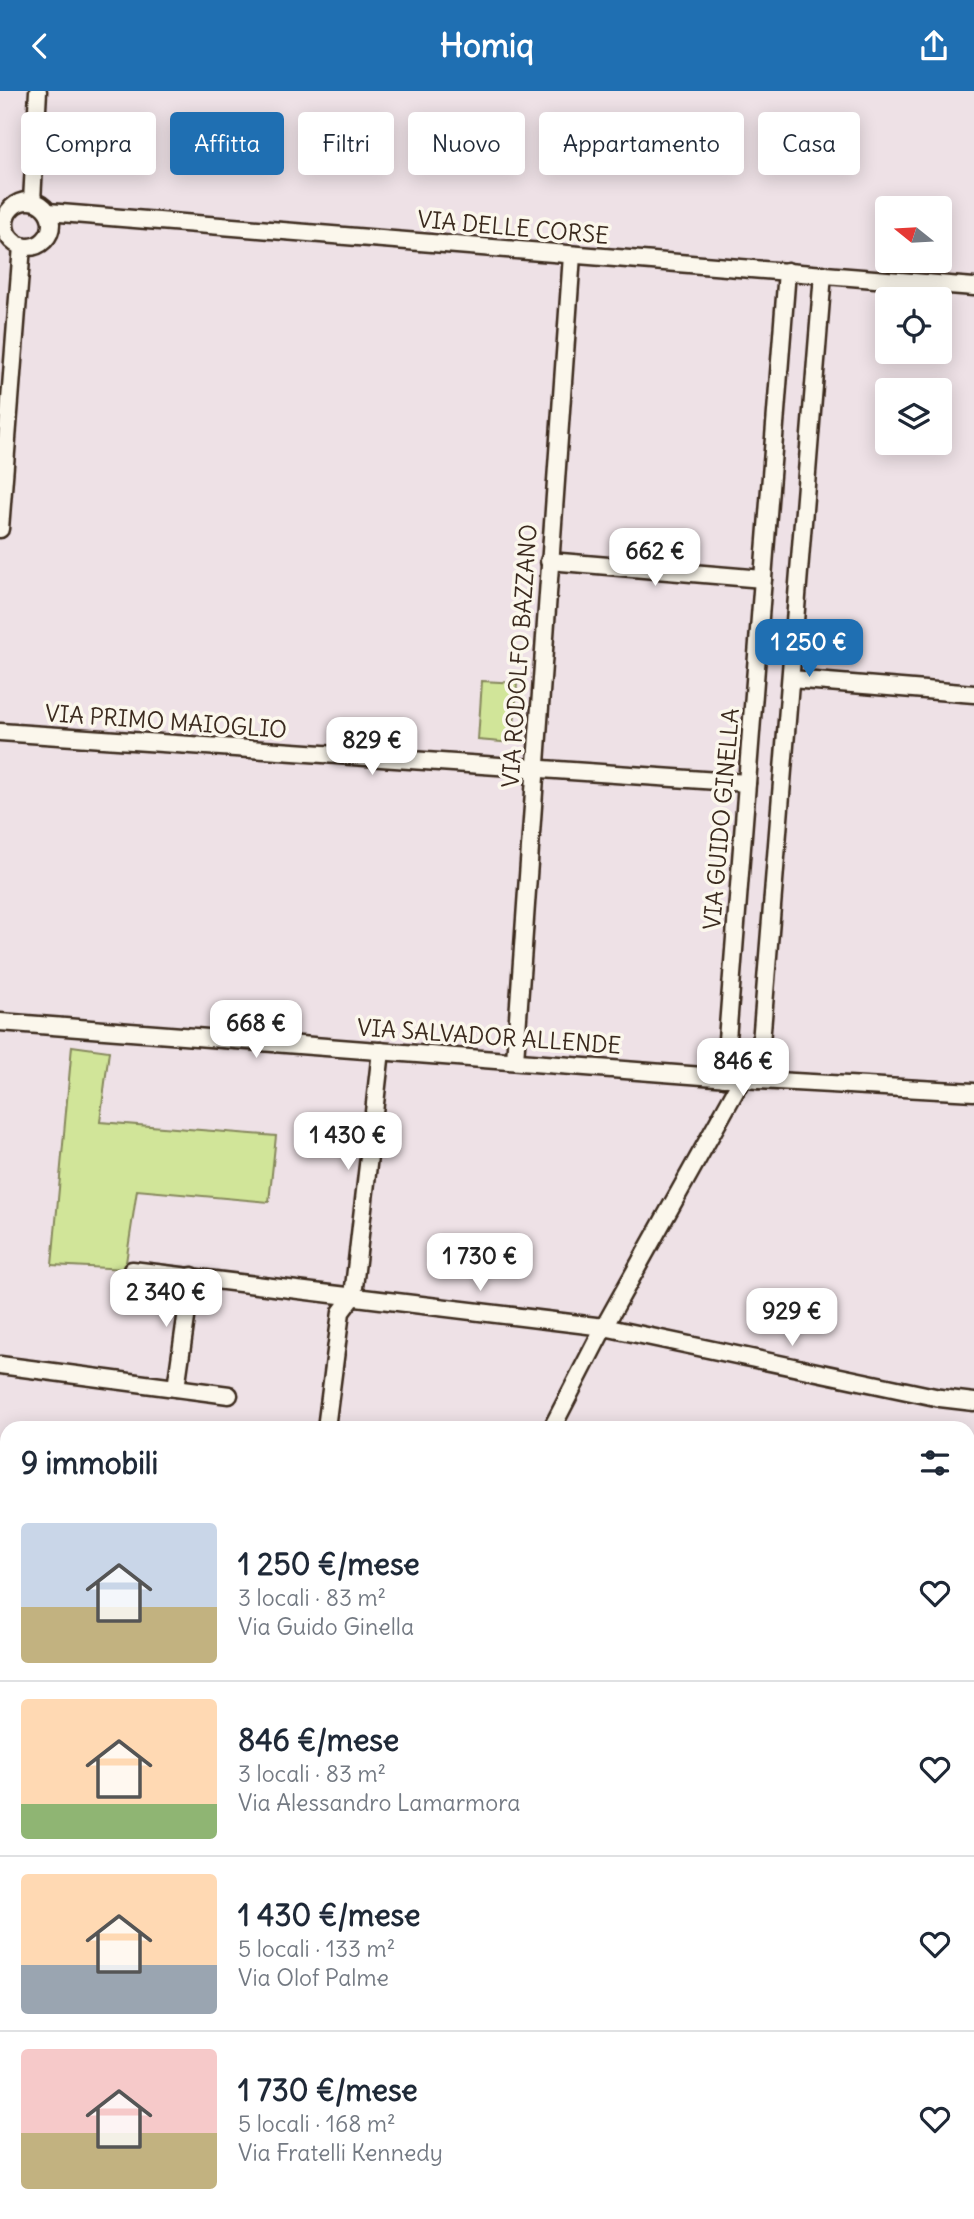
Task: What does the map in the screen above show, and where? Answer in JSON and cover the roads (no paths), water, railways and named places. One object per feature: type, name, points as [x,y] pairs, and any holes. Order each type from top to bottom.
[{"type":"street","points":[[32,201],[38,91]]},
{"type":"street","points":[[32,201],[47,212],[50,219],[48,235],[37,245],[22,246],[11,240],[3,228],[12,208],[32,201]]},
{"type":"street","name":"VIA DELLE CORSE","points":[[47,212],[974,287]]},
{"type":"street","points":[[0,529],[22,246]]},
{"type":"street","name":"VIA RODOLFO BAZZANO","points":[[515,1060],[533,770],[572,255]]},
{"type":"street","name":"VIA GUIDO GINELLA","points":[[724,1078],[786,271]]},
{"type":"street","points":[[556,1421],[604,1327],[750,1080],[791,679],[823,274]]},
{"type":"street","points":[[550,561],[763,579]]},
{"type":"street","points":[[791,679],[974,694]]},
{"type":"street","name":"VIA PRIMO MAIOGLIO","points":[[0,732],[747,783]]},
{"type":"street","name":"VIA SALVADOR ALLENDE","points":[[0,1022],[750,1080],[974,1092]]},
{"type":"street","points":[[327,1421],[341,1312],[352,1296],[381,1051]]},
{"type":"street","points":[[132,1270],[604,1327],[940,1398],[974,1402]]},
{"type":"street","points":[[176,1388],[192,1276]]},
{"type":"street","points":[[0,1365],[229,1395]]}]
